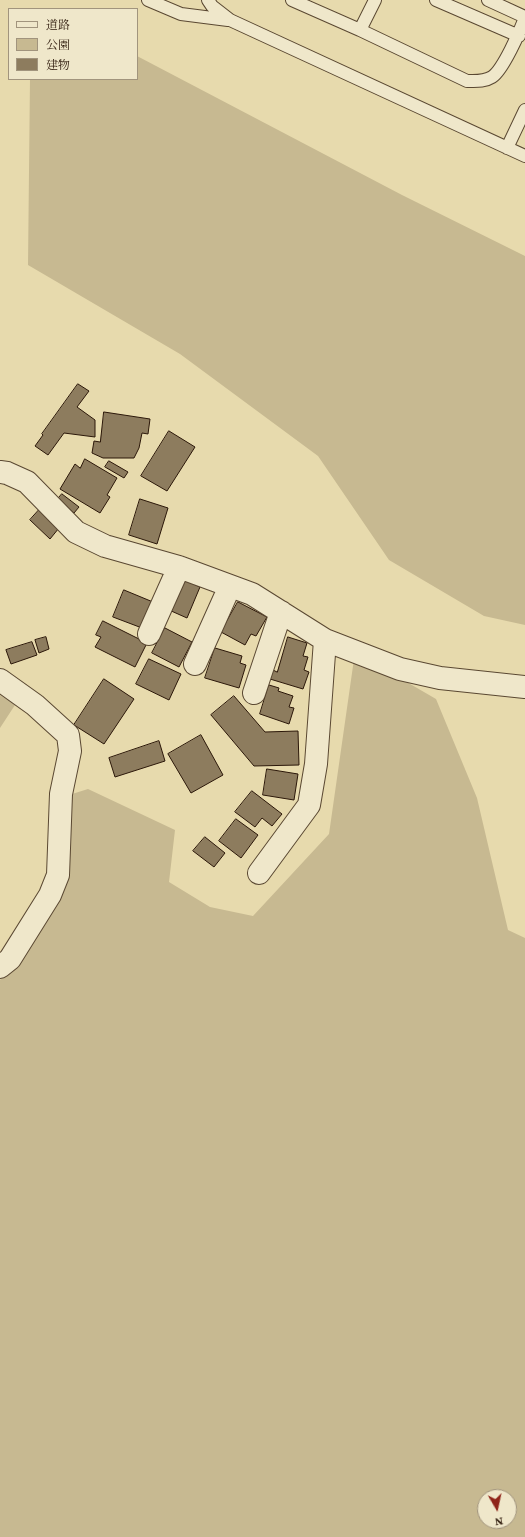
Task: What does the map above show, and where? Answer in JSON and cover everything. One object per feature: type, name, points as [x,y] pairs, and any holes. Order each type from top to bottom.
[{"type":"street","points":[[0,472],[7,473],[27,482],[76,532],[105,546],[179,567],[252,594],[325,640],[400,669],[440,678],[525,687]]},
{"type":"street","points":[[149,634],[179,567]]},
{"type":"street","points":[[195,664],[230,586]]},
{"type":"street","points":[[254,693],[281,612]]},
{"type":"street","points":[[259,873],[309,805],[316,764],[325,640]]},
{"type":"street","points":[[0,680],[35,705],[68,735],[70,751],[61,794],[58,875],[50,895],[10,958],[0,968]]},
{"type":"lane","points":[[148,0],[181,14],[230,20]]},
{"type":"lane","points":[[208,0],[212,6],[230,20],[525,156]]},
{"type":"lane","points":[[292,0],[313,4],[360,30],[467,81],[482,82],[492,77],[519,36],[525,18],[488,0]]},
{"type":"lane","points":[[360,30],[375,0]]},
{"type":"lane","points":[[436,0],[519,36]]},
{"type":"lane","points":[[507,148],[525,110]]},
{"type":"green space","points":[[138,57],[402,195],[525,256],[525,625],[484,616],[389,560],[318,456],[180,354],[28,265],[30,80],[138,80]]},
{"type":"green space","points":[[355,652],[436,699],[477,798],[508,930],[525,938],[525,1537],[0,1537],[0,980],[46,923],[69,874],[69,795],[88,789],[175,830],[169,882],[210,907],[253,916],[329,834]]},
{"type":"green space","points":[[0,695],[15,705],[0,728]]},
{"type":"building","points":[[78,384],[89,391],[77,407],[95,420],[95,437],[64,433],[48,455],[35,446]]},
{"type":"building","points":[[104,412],[150,419],[148,434],[142,433],[139,448],[134,458],[103,458],[92,453],[94,441],[100,442]]},
{"type":"building","points":[[169,431],[195,447],[167,491],[141,476]]},
{"type":"building","points":[[85,459],[117,478],[107,495],[110,497],[100,513],[60,489],[75,464],[80,468]]},
{"type":"building","points":[[109,461],[128,472],[124,478],[105,467]]},
{"type":"building","points":[[62,494],[79,507],[74,513],[57,500]]},
{"type":"building","points":[[140,499],[168,508],[157,544],[129,535]]},
{"type":"building","points":[[39,510],[59,528],[50,539],[30,520]]},
{"type":"building","points":[[183,579],[200,587],[187,618],[169,610]]},
{"type":"building","points":[[124,590],[153,602],[142,628],[113,617]]},
{"type":"building","points":[[238,602],[267,617],[256,636],[251,634],[245,645],[221,632]]},
{"type":"building","points":[[103,621],[147,643],[135,667],[95,647],[101,637],[96,635]]},
{"type":"building","points":[[165,628],[192,642],[179,667],[152,653]]},
{"type":"building","points":[[46,637],[49,649],[39,653],[35,640]]},
{"type":"building","points":[[288,637],[307,643],[303,656],[308,657],[304,670],[309,672],[303,689],[270,679],[273,670],[277,672]]},
{"type":"building","points":[[32,642],[37,655],[11,664],[6,650]]},
{"type":"building","points":[[215,648],[242,656],[240,663],[246,665],[239,688],[205,678]]},
{"type":"building","points":[[149,659],[181,674],[169,700],[136,684]]},
{"type":"building","points":[[104,679],[134,699],[104,744],[74,725]]},
{"type":"building","points":[[269,685],[279,688],[278,691],[293,696],[289,707],[294,708],[289,724],[260,714]]},
{"type":"building","points":[[234,696],[265,732],[298,731],[299,765],[254,766],[211,715]]},
{"type":"building","points":[[201,735],[223,775],[191,793],[168,754]]},
{"type":"building","points":[[159,741],[165,761],[115,777],[109,758]]},
{"type":"building","points":[[267,769],[298,774],[294,800],[263,795]]},
{"type":"building","points":[[252,791],[282,814],[272,826],[262,818],[255,827],[235,812]]},
{"type":"building","points":[[236,819],[258,835],[241,858],[219,841]]},
{"type":"building","points":[[205,837],[225,853],[214,867],[193,851]]}]
